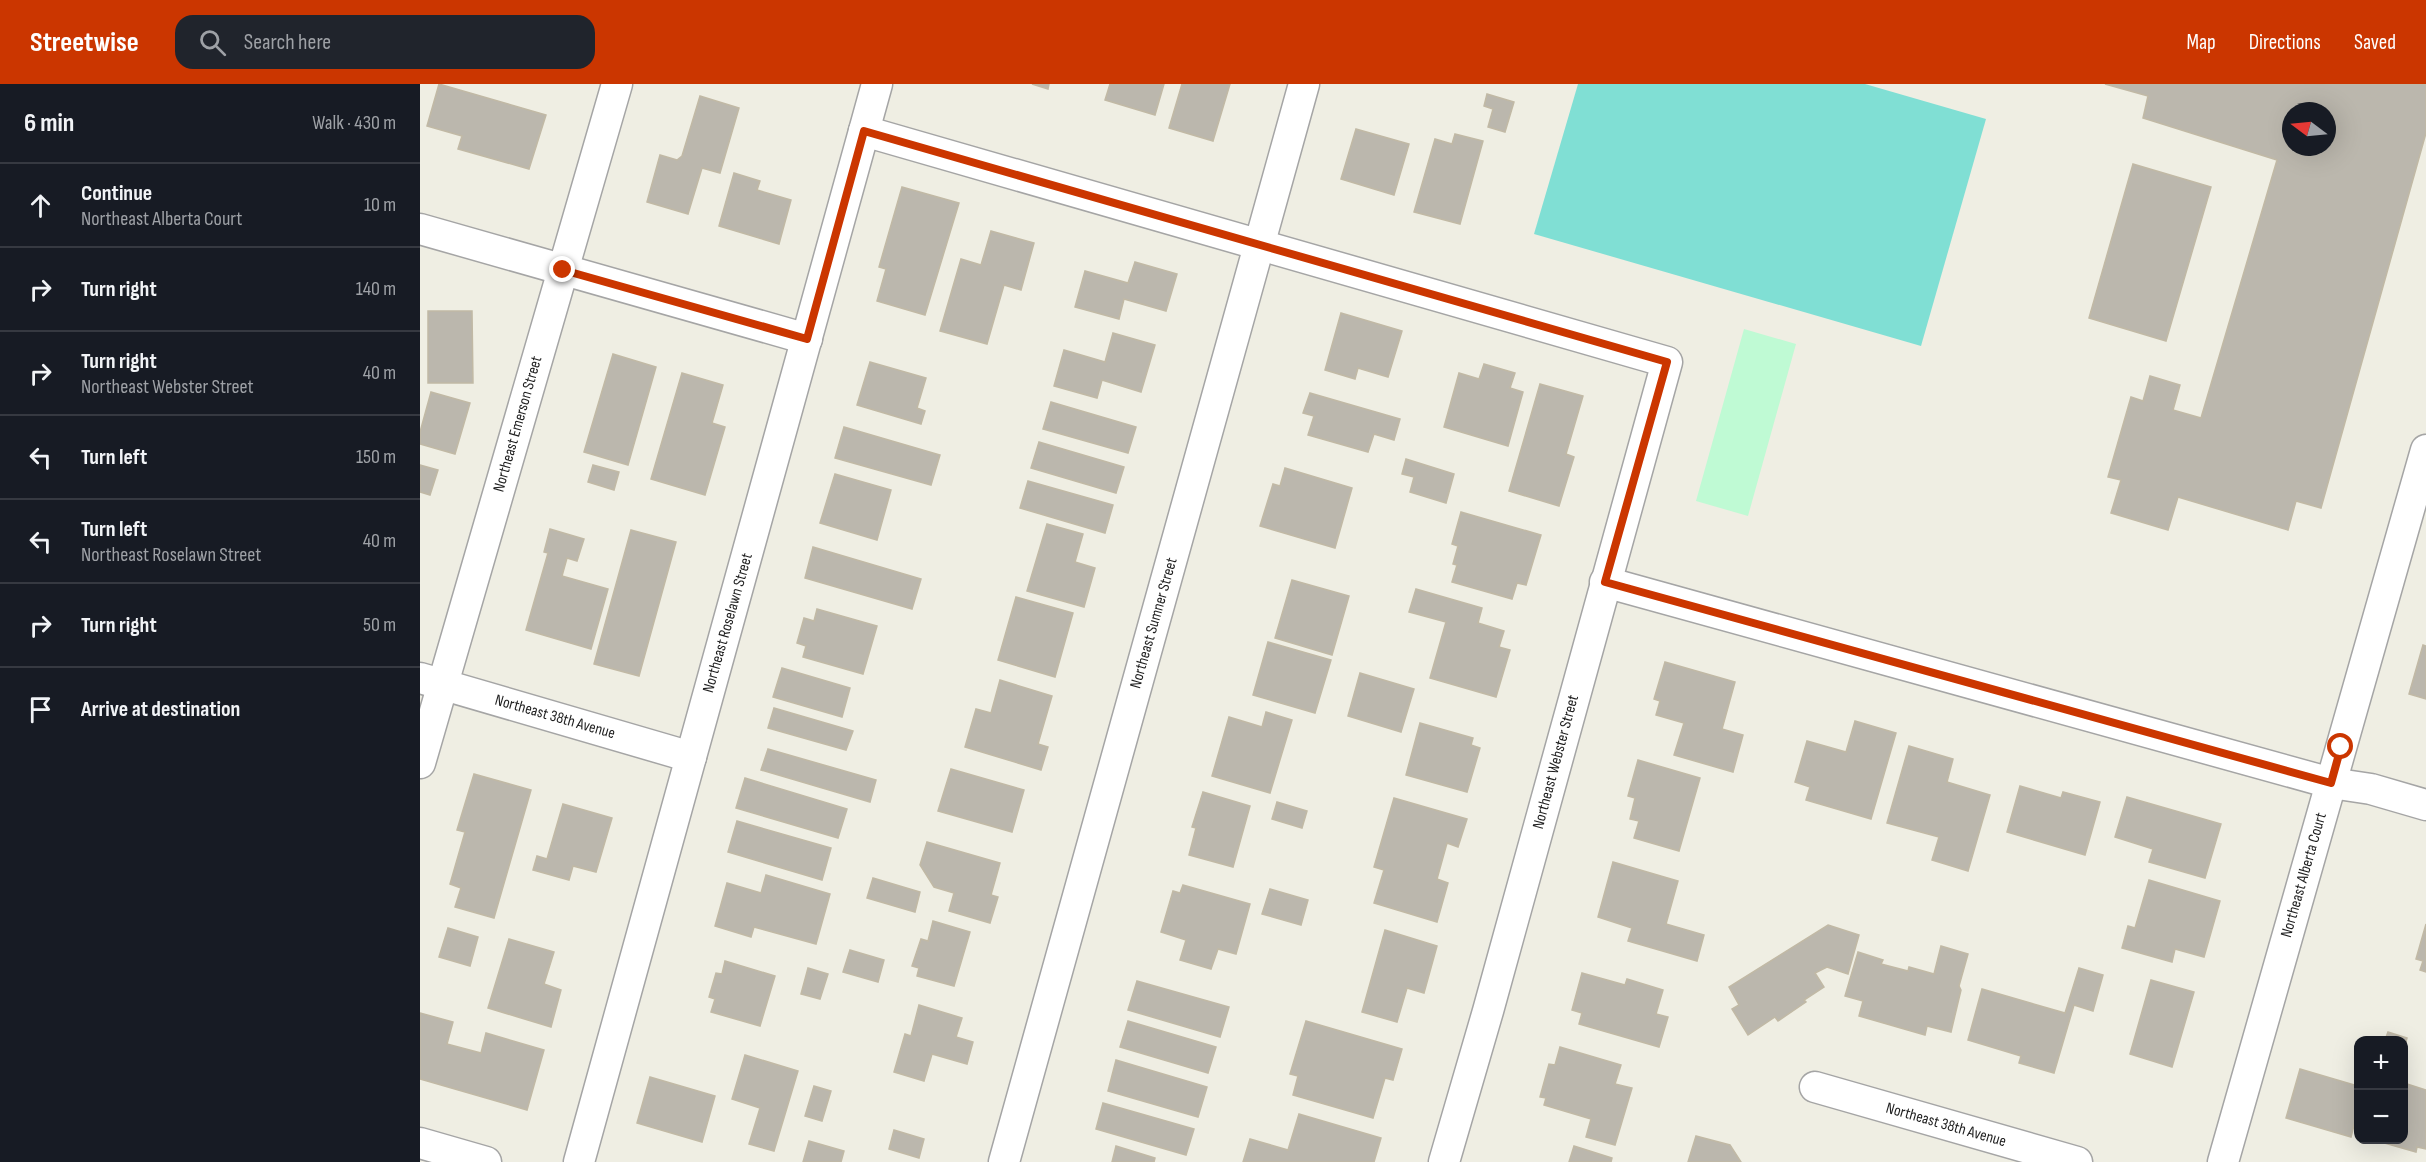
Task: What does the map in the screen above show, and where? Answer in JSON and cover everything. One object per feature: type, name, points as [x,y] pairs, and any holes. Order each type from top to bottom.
[{"type":"street","name":"Northeast Emerson Street","points":[[420,763],[431,681],[563,270],[617,84]]},
{"type":"street","name":"Northeast Roselawn Street","points":[[579,1162],[877,84]]},
{"type":"street","name":"Northeast Sumner Street","points":[[1004,1162],[1304,84]]},
{"type":"street","points":[[864,131],[1260,244]]},
{"type":"street","points":[[420,229],[807,339]]},
{"type":"street","name":"Northeast Webster Street","points":[[1260,244],[1667,362],[1488,1011],[1444,1162]]},
{"type":"street","name":"Northeast Alberta Court","points":[[2223,1162],[2426,450]]},
{"type":"street","points":[[1605,582],[2331,783],[2371,789],[2426,805]]},
{"type":"street","name":"Northeast 38th Avenue","points":[[431,681],[691,757]]},
{"type":"street","name":"Northeast 38th Avenue","points":[[1815,1087],[2077,1162]]},
{"type":"street","points":[[420,1143],[486,1162]]},
{"type":"green space","points":[[1744,329],[1796,344],[1748,516],[1696,501]]},
{"type":"shaded area","points":[[1578,84],[1865,84],[1986,119],[1921,346],[1534,234]]},
{"type":"building","points":[[439,84],[546,115],[529,169],[458,149],[462,136],[427,126]]},
{"type":"building","points":[[1032,84],[1049,84],[1048,89]]},
{"type":"building","points":[[1110,84],[1164,84],[1155,115],[1105,100]]},
{"type":"building","points":[[1182,84],[1230,84],[1213,141],[1169,128]]},
{"type":"building","points":[[2105,84],[2426,84],[2426,133],[2321,508],[2296,501],[2288,530],[2178,497],[2168,530],[2111,513],[2121,480],[2108,477],[2131,397],[2143,401],[2150,376],[2180,385],[2173,410],[2201,418],[2277,160],[2143,118],[2148,96]]},
{"type":"building","points":[[1487,94],[1514,102],[1505,132],[1488,127],[1493,109],[1484,106]]},
{"type":"building","points":[[700,96],[739,108],[720,173],[702,168],[688,214],[647,202],[660,155],[677,160],[682,156]]},
{"type":"building","points":[[1356,129],[1409,144],[1394,195],[1341,179]]},
{"type":"building","points":[[1455,134],[1483,141],[1460,224],[1414,212],[1435,139],[1452,144]]},
{"type":"building","points":[[2133,164],[2211,187],[2166,341],[2089,318]]},
{"type":"building","points":[[734,173],[760,181],[757,190],[791,200],[779,244],[719,226]]},
{"type":"building","points":[[902,187],[959,203],[925,315],[877,301],[886,269],[879,267]]},
{"type":"building","points":[[991,231],[1034,243],[1021,290],[1004,285],[987,344],[940,331],[961,259],[981,265]]},
{"type":"building","points":[[1135,262],[1177,274],[1166,311],[1124,299],[1119,319],[1075,307],[1085,271],[1128,283]]},
{"type":"building","points":[[428,311],[472,311],[473,383],[428,383]]},
{"type":"building","points":[[1341,313],[1402,331],[1388,377],[1358,368],[1355,379],[1325,370]]},
{"type":"building","points":[[1113,333],[1155,345],[1141,392],[1102,380],[1097,398],[1054,386],[1064,350],[1105,362]]},
{"type":"building","points":[[613,354],[656,367],[628,465],[584,452]]},
{"type":"building","points":[[870,362],[926,378],[917,408],[925,411],[921,424],[857,405]]},
{"type":"building","points":[[1484,364],[1515,373],[1510,388],[1523,392],[1508,446],[1444,427],[1459,373],[1479,379]]},
{"type":"building","points":[[682,373],[723,385],[712,423],[725,427],[705,495],[651,479]]},
{"type":"building","points":[[1540,384],[1583,396],[1566,454],[1574,457],[1559,506],[1509,491]]},
{"type":"building","points":[[431,392],[470,403],[455,454],[420,444],[420,432]]},
{"type":"building","points":[[1310,393],[1400,419],[1394,440],[1374,434],[1368,452],[1308,435],[1314,416],[1303,413]]},
{"type":"building","points":[[1051,402],[1136,427],[1128,453],[1043,429]]},
{"type":"building","points":[[844,427],[940,455],[931,485],[835,458]]},
{"type":"building","points":[[1039,442],[1124,467],[1116,493],[1031,468]]},
{"type":"building","points":[[1406,459],[1454,474],[1446,503],[1410,492],[1414,477],[1402,474]]},
{"type":"building","points":[[420,465],[438,470],[430,495],[420,492]]},
{"type":"building","points":[[593,465],[619,472],[614,490],[588,482]]},
{"type":"building","points":[[1285,468],[1352,488],[1335,548],[1260,526],[1273,484],[1280,486]]},
{"type":"building","points":[[835,474],[891,490],[877,540],[820,523]]},
{"type":"building","points":[[1028,481],[1113,505],[1105,533],[1020,508]]},
{"type":"building","points":[[1461,512],[1541,535],[1526,585],[1517,583],[1512,599],[1452,582],[1457,565],[1453,564],[1458,546],[1452,544]]},
{"type":"building","points":[[1047,524],[1083,534],[1075,562],[1095,568],[1084,607],[1027,591]]},
{"type":"building","points":[[550,529],[584,539],[577,561],[567,558],[562,576],[608,589],[591,649],[526,630],[548,553],[544,552]]},
{"type":"building","points":[[631,530],[676,542],[639,676],[594,664]]},
{"type":"building","points":[[813,547],[921,579],[912,609],[805,578]]},
{"type":"building","points":[[1292,580],[1349,596],[1332,655],[1275,638]]},
{"type":"building","points":[[1416,589],[1482,608],[1478,623],[1504,631],[1499,647],[1510,650],[1496,697],[1430,678],[1446,622],[1409,612]]},
{"type":"building","points":[[1016,597],[1073,613],[1055,677],[998,660]]},
{"type":"building","points":[[817,609],[877,626],[863,674],[803,657],[806,646],[797,643],[804,618],[814,621]]},
{"type":"building","points":[[1268,642],[1331,660],[1315,713],[1253,695]]},
{"type":"building","points":[[2423,645],[2426,646],[2426,699],[2409,694]]},
{"type":"building","points":[[1665,662],[1735,682],[1722,729],[1743,735],[1733,772],[1674,755],[1684,723],[1656,715],[1660,701],[1654,699]]},
{"type":"building","points":[[782,668],[850,688],[842,717],[773,697]]},
{"type":"building","points":[[1360,673],[1414,689],[1401,732],[1348,716]]},
{"type":"building","points":[[1000,680],[1052,696],[1038,744],[1048,747],[1041,770],[965,747],[976,709],[991,713]]},
{"type":"building","points":[[774,708],[853,731],[846,750],[768,728]]},
{"type":"building","points":[[1266,712],[1292,720],[1270,793],[1212,776],[1229,717],[1262,727]]},
{"type":"building","points":[[1855,721],[1896,733],[1871,819],[1806,800],[1810,787],[1795,782],[1807,741],[1846,752]]},
{"type":"building","points":[[1420,723],[1473,738],[1471,745],[1480,748],[1467,792],[1406,775]]},
{"type":"building","points":[[1909,746],[1953,759],[1947,782],[1990,795],[1968,871],[1932,860],[1939,837],[1887,823]]},
{"type":"building","points":[[768,749],[876,780],[870,802],[761,770]]},
{"type":"building","points":[[1638,760],[1700,778],[1679,851],[1634,838],[1639,821],[1630,819],[1635,798],[1628,796]]},
{"type":"building","points":[[951,769],[1024,790],[1012,832],[938,811]]},
{"type":"building","points":[[474,774],[531,790],[494,918],[455,907],[461,888],[450,884],[465,832],[457,830]]},
{"type":"building","points":[[745,778],[847,809],[838,838],[736,808]]},
{"type":"building","points":[[2020,786],[2061,798],[2063,792],[2100,802],[2085,855],[2007,832]]},
{"type":"building","points":[[1203,792],[1250,806],[1233,867],[1189,855],[1196,828],[1192,827]]},
{"type":"building","points":[[2127,797],[2221,824],[2205,878],[2149,862],[2153,849],[2115,837]]},
{"type":"building","points":[[1394,798],[1467,819],[1458,847],[1447,843],[1437,879],[1448,883],[1437,922],[1374,903],[1384,870],[1374,867]]},
{"type":"building","points":[[1277,802],[1307,811],[1302,828],[1272,819]]},
{"type":"building","points":[[563,804],[612,818],[596,872],[573,866],[569,880],[533,870],[537,856],[547,859]]},
{"type":"building","points":[[737,821],[831,848],[822,880],[728,852]]},
{"type":"building","points":[[927,842],[1000,863],[991,895],[998,897],[990,923],[949,911],[954,893],[934,887],[920,865]]},
{"type":"building","points":[[1613,862],[1678,881],[1666,924],[1704,935],[1697,961],[1628,941],[1632,928],[1598,917]]},
{"type":"building","points":[[766,875],[830,894],[816,944],[754,927],[751,937],[715,926],[727,883],[761,893]]},
{"type":"building","points":[[873,878],[920,892],[915,912],[867,898]]},
{"type":"building","points":[[2149,880],[2220,901],[2204,957],[2175,949],[2172,962],[2122,948],[2128,926],[2135,928]]},
{"type":"building","points":[[1183,885],[1250,904],[1236,954],[1218,949],[1211,969],[1180,960],[1186,940],[1161,932],[1173,891],[1180,893]]},
{"type":"building","points":[[1270,889],[1308,900],[1301,925],[1262,914]]},
{"type":"building","points":[[933,921],[970,932],[954,986],[917,976],[919,968],[912,966],[921,939],[928,941]]},
{"type":"building","points":[[2426,924],[2426,972],[2420,970],[2423,961],[2416,959]]},
{"type":"building","points":[[1828,925],[1859,935],[1848,974],[1827,967],[1815,973],[1824,987],[1778,1021],[1775,1017],[1748,1035],[1732,1009],[1739,1005],[1729,987]]},
{"type":"building","points":[[448,928],[478,937],[470,966],[439,957]]},
{"type":"building","points":[[1385,930],[1437,946],[1424,993],[1407,988],[1397,1022],[1362,1012]]},
{"type":"building","points":[[509,939],[554,952],[544,984],[561,990],[551,1027],[488,1008]]},
{"type":"building","points":[[1941,946],[1968,954],[1959,986],[1961,990],[1951,1032],[1927,1026],[1925,1035],[1859,1016],[1863,1001],[1845,996],[1858,952],[1883,960],[1881,964],[1908,971],[1909,967],[1934,974]]},
{"type":"building","points":[[850,950],[884,960],[878,982],[843,972]]},
{"type":"building","points":[[725,961],[775,976],[760,1026],[711,1012],[715,999],[709,997],[716,973],[722,974]]},
{"type":"building","points":[[808,968],[828,974],[820,999],[801,994]]},
{"type":"building","points":[[2079,968],[2103,975],[2093,1011],[2074,1005],[2054,1073],[2019,1063],[2021,1056],[1968,1040],[1982,989],[2065,1013]]},
{"type":"building","points":[[1582,973],[1625,985],[1627,979],[1663,990],[1656,1014],[1668,1017],[1659,1047],[1579,1024],[1582,1013],[1572,1010]]},
{"type":"building","points":[[2151,980],[2194,992],[2172,1067],[2130,1054]]},
{"type":"building","points":[[1137,981],[1229,1007],[1220,1037],[1128,1010]]},
{"type":"building","points":[[919,1005],[962,1018],[956,1037],[973,1042],[967,1064],[932,1054],[924,1081],[894,1072],[905,1034],[911,1036]]},
{"type":"building","points":[[420,1013],[453,1022],[447,1044],[481,1053],[486,1033],[544,1050],[527,1110],[420,1079]]},
{"type":"building","points":[[1128,1021],[1216,1047],[1208,1073],[1120,1047]]},
{"type":"building","points":[[1306,1021],[1402,1049],[1393,1080],[1385,1078],[1373,1118],[1293,1095],[1298,1076],[1290,1074]]},
{"type":"building","points":[[2388,1032],[2401,1036],[2386,1036]]},
{"type":"building","points":[[1560,1047],[1621,1065],[1615,1084],[1632,1088],[1615,1145],[1586,1137],[1591,1119],[1544,1105],[1546,1098],[1540,1097],[1549,1064],[1555,1065]]},
{"type":"building","points":[[745,1055],[798,1071],[774,1151],[749,1144],[760,1108],[732,1099]]},
{"type":"building","points":[[1116,1060],[1207,1087],[1198,1117],[1108,1091]]},
{"type":"building","points":[[2300,1069],[2354,1085],[2354,1125],[2351,1137],[2286,1118]]},
{"type":"building","points":[[650,1077],[715,1096],[702,1142],[637,1123]]},
{"type":"building","points":[[2408,1084],[2426,1090],[2426,1149],[2417,1147],[2416,1152],[2388,1144],[2408,1144]]},
{"type":"building","points":[[814,1086],[831,1091],[822,1121],[805,1116]]},
{"type":"building","points":[[1103,1103],[1194,1129],[1186,1155],[1096,1129]]},
{"type":"building","points":[[1299,1114],[1381,1138],[1374,1162],[1243,1162],[1250,1139],[1288,1150]]},
{"type":"building","points":[[894,1130],[924,1139],[919,1158],[889,1149]]},
{"type":"building","points":[[1696,1136],[1730,1145],[1741,1162],[1688,1162]]},
{"type":"building","points":[[809,1141],[844,1151],[841,1162],[803,1162]]},
{"type":"building","points":[[1116,1146],[1155,1158],[1154,1162],[1112,1162]]},
{"type":"building","points":[[1574,1146],[1612,1158],[1611,1162],[1569,1162]]},
{"type":"route","points":[[563,270],[807,339],[864,131],[1667,362],[1605,582],[2331,783],[2341,747]]}]
